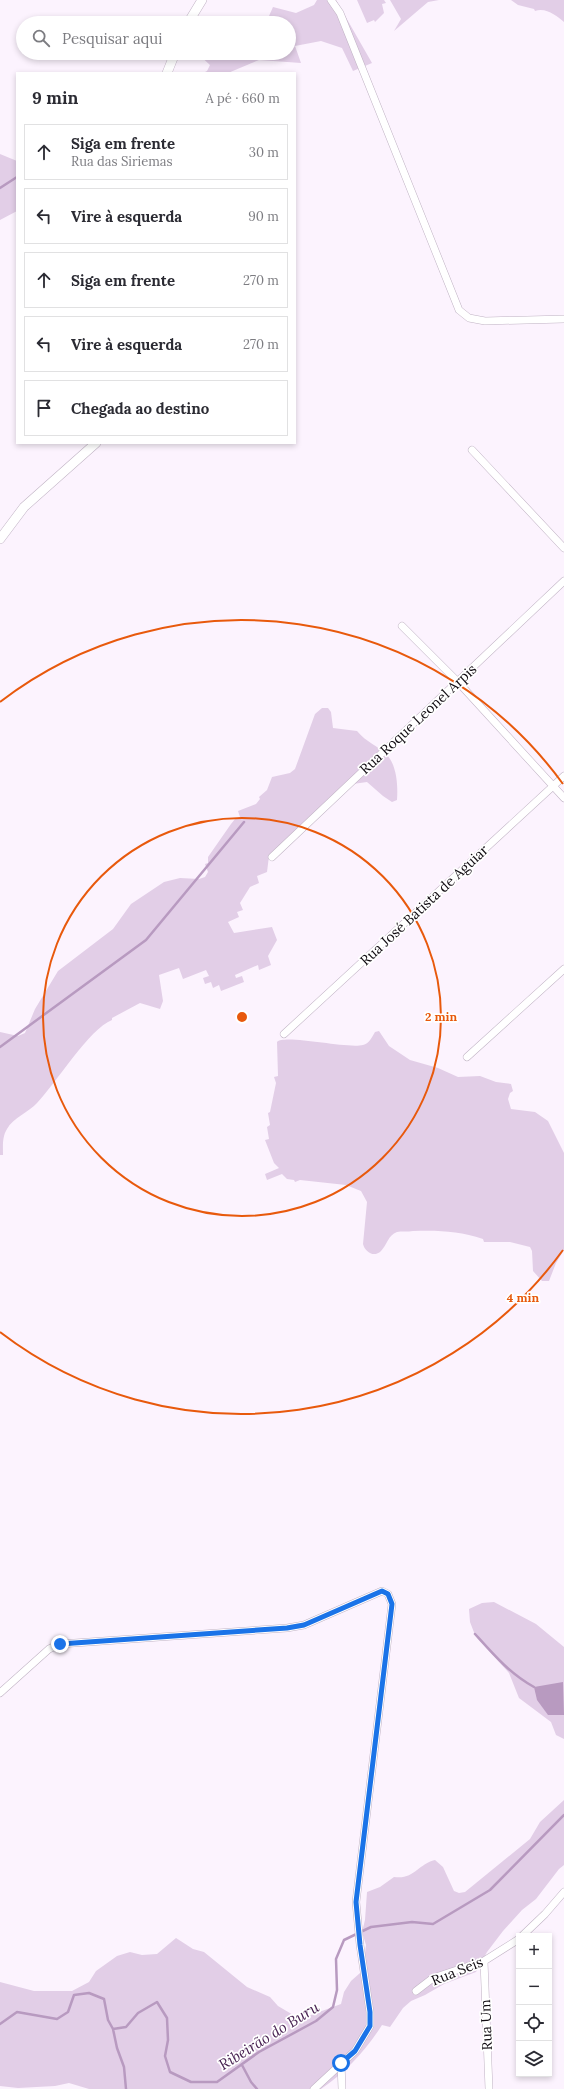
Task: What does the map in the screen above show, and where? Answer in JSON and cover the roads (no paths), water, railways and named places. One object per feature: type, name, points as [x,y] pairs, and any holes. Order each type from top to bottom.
[{"type":"street","points":[[192,16],[202,0]]},
{"type":"street","points":[[331,0],[340,13],[459,310],[476,321],[564,319]]},
{"type":"street","points":[[167,72],[172,60]]},
{"type":"street","points":[[0,539],[24,507],[95,444]]},
{"type":"street","points":[[472,450],[564,548]]},
{"type":"street","name":"Rua Roque Leonel Arpis","points":[[272,857],[564,581]]},
{"type":"street","points":[[402,626],[458,682],[564,798]]},
{"type":"street","name":"Rua José Batista de Aguiar","points":[[284,1034],[564,776]]},
{"type":"street","points":[[467,1057],[564,969]]},
{"type":"street","points":[[0,1693],[49,1649],[60,1644],[287,1628],[304,1625],[382,1591],[388,1594],[392,1604],[356,1902],[370,2012],[370,2026],[355,2051],[314,2089]]},
{"type":"street","points":[[525,1933],[545,1914],[564,1892]]},
{"type":"street","name":"Rua Seis","points":[[416,1991],[439,1976],[484,1961],[516,1941]]},
{"type":"street","name":"Rua Um","points":[[484,1961],[489,2089]]},
{"type":"street","points":[[341,2063],[342,2089]]},
{"type":"waterway","points":[[0,188],[16,178]]},
{"type":"waterway","points":[[0,1047],[146,940],[244,822]]},
{"type":"waterway","points":[[475,1634],[510,1670],[534,1687]]},
{"type":"waterway","name":"Ribeirão do Buru","points":[[0,2024],[17,2012],[57,2019],[68,2012],[74,1995],[89,1993],[104,1999],[108,2020],[113,2029],[126,2027],[138,2013],[157,2002],[167,2018],[168,2040],[165,2056],[170,2072],[191,2082],[217,2082],[259,2052],[316,2021],[333,2007],[337,1990],[336,1959],[344,1940],[371,1927],[412,1922],[433,1924],[490,1890],[564,1815]]},
{"type":"waterway","points":[[113,2029],[117,2048],[124,2067],[126,2089]]},
{"type":"waterway","points":[[242,2065],[251,2082],[257,2089]]}]
